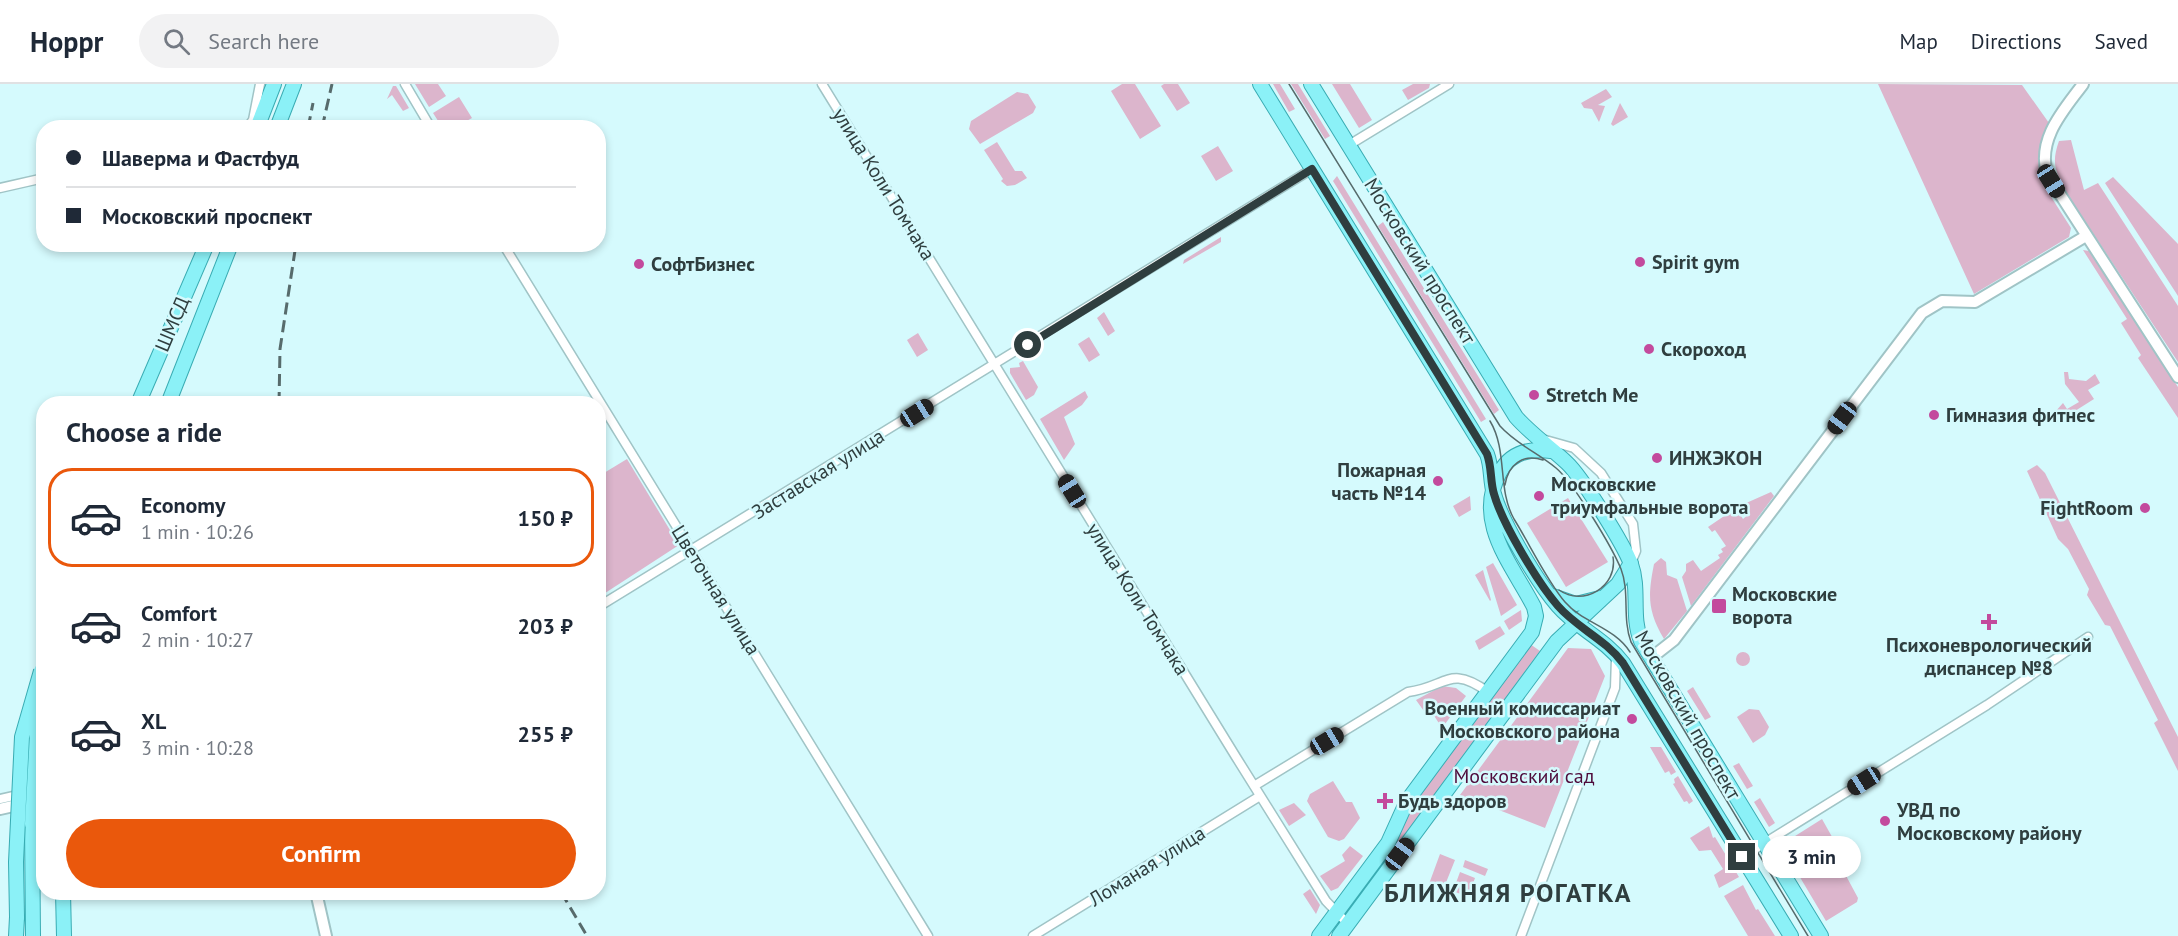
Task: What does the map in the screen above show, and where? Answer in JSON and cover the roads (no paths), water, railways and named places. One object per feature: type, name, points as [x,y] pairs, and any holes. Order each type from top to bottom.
[{"type":"main road","points":[[260,120],[274,84]]},
{"type":"main road","points":[[280,120],[294,84]]},
{"type":"main road","name":"Московский проспект","points":[[1260,84],[1487,454],[1493,492],[1504,520],[1545,587],[1559,608],[1614,651],[1636,683],[1791,936]]},
{"type":"main road","name":"Московский проспект","points":[[1311,84],[1511,409],[1532,435],[1578,474],[1630,563],[1634,578],[1635,621],[1651,658],[1821,936]]},
{"type":"main road","name":"ШМСД","points":[[141,396],[204,252]]},
{"type":"main road","name":"ШМСД","points":[[171,396],[228,252]]},
{"type":"main road","points":[[1319,936],[1388,843],[1407,801],[1532,632],[1536,616],[1534,607],[1505,558],[1494,532],[1489,505],[1502,468],[1514,456],[1530,450],[1551,451]]},
{"type":"main road","points":[[1343,930],[1553,647],[1576,622],[1618,584],[1630,563]]},
{"type":"main road","points":[[1545,587],[1553,596],[1568,603],[1593,601],[1607,595]]},
{"type":"main road","points":[[16,936],[16,862],[22,737],[36,687]]},
{"type":"main road","points":[[33,936],[32,824],[36,760]]},
{"type":"main road","points":[[63,900],[64,936]]},
{"type":"street","points":[[253,120],[260,84]]},
{"type":"street","points":[[405,84],[426,120]]},
{"type":"street","name":"улица Коли Томчака","points":[[822,84],[1343,930]]},
{"type":"street","points":[[1349,145],[1449,84]]},
{"type":"street","points":[[2083,84],[2049,133],[2044,157],[2051,181],[2178,377]]},
{"type":"street","name":"Заставская улица","points":[[606,602],[692,552],[1312,169]]},
{"type":"street","points":[[0,188],[36,180]]},
{"type":"street","points":[[1651,658],[1674,640],[1890,353],[1929,307],[1947,300],[1975,302],[2086,236]]},
{"type":"street","name":"Цветочная улица","points":[[509,252],[597,396]]},
{"type":"street","name":"Цветочная улица","points":[[606,411],[928,936]]},
{"type":"street","points":[[1532,435],[1574,448],[1594,464],[1633,524],[1636,551],[1630,563]]},
{"type":"street","points":[[1742,857],[1987,705],[2088,637]]},
{"type":"street","points":[[1521,936],[1615,688],[1617,668],[1614,651]]},
{"type":"street","points":[[1254,786],[1408,692],[1423,690],[1437,682],[1470,678],[1488,692]]},
{"type":"street","points":[[1615,688],[1624,683],[1636,683]]},
{"type":"street","points":[[0,799],[36,791]]},
{"type":"street","name":"Ломаная улица","points":[[1034,936],[1260,796]]},
{"type":"street","points":[[0,809],[36,801]]},
{"type":"street","points":[[318,900],[326,936]]},
{"type":"tram line","points":[[1289,84],[1500,426],[1513,438],[1556,468],[1592,516],[1624,578],[1627,624],[1631,642],[1808,936]]},
{"type":"tram line","points":[[1490,421],[1499,445],[1509,507],[1545,573],[1572,609],[1616,637],[1630,652]]},
{"type":"tram line","points":[[1505,485],[1509,472],[1518,462],[1529,458],[1543,460]]},
{"type":"tram line","points":[[1559,590],[1568,595],[1578,596],[1597,591],[1610,577],[1613,557]]},
{"type":"railway","points":[[324,120],[332,84]]},
{"type":"railway","points":[[310,120],[313,103]]},
{"type":"railway","points":[[279,396],[280,349],[295,252]]},
{"type":"railway","points":[[566,900],[587,936]]},
{"type":"place","name":"Spirit gym","points":[[1640,262]]},
{"type":"place","name":"СофтБизнес","points":[[639,264]]},
{"type":"place","name":"Скороход","points":[[1649,349]]},
{"type":"place","name":"Stretch Me","points":[[1534,395]]},
{"type":"place","name":"Гимназия фитнес","points":[[1934,415]]},
{"type":"place","name":"ИНЖЭКОН","points":[[1657,458]]},
{"type":"place","name":"Пожарная часть №14","points":[[1438,481]]},
{"type":"place","name":"Московские триумфальные ворота","points":[[1539,496]]},
{"type":"place","name":"FightRoom","points":[[2145,508]]},
{"type":"place","name":"Московские ворота","points":[[1719,606]]},
{"type":"place","name":"Психоневрологический диспансер №8","points":[[1989,622]]},
{"type":"place","name":"Военный комиссариат Московского района","points":[[1632,719]]},
{"type":"place","name":"Будь здоров","points":[[1385,801]]},
{"type":"place","name":"УВД по Московскому району","points":[[1885,821]]},
{"type":"district","name":"БЛИЖНЯЯ РОГАТКА","points":[[1508,893]]},
{"type":"park label","name":"Московский сад","points":[[1524,776]]}]
